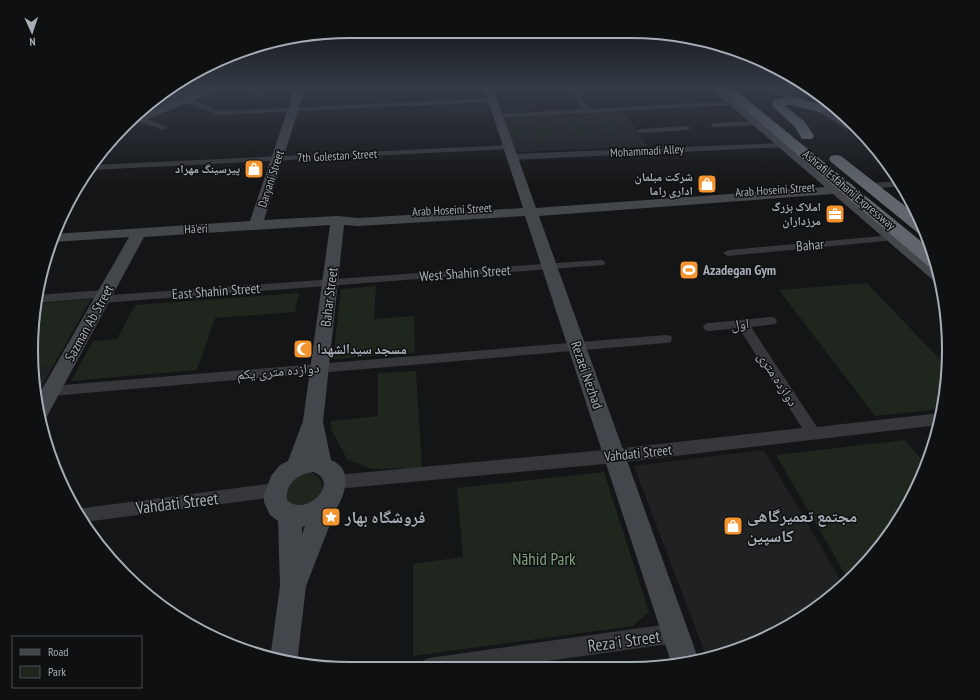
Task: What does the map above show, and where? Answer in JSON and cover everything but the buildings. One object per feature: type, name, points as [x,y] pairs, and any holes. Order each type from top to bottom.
[{"type":"highway","name":"Ashrafi Esfahani Expressway","points":[[763,121],[839,188],[927,255]]},
{"type":"highway","name":"Ashrafi Esfahani Expressway","points":[[787,121],[914,221]]},
{"type":"highway","points":[[795,121],[800,125],[807,136]]},
{"type":"street","points":[[138,121],[164,127]]},
{"type":"street","name":"Daryani Street","points":[[256,225],[290,121]]},
{"type":"street","name":"Rezaei Nezhad","points":[[500,121],[683,657]]},
{"type":"street","points":[[658,121],[665,129]]},
{"type":"street","points":[[754,121],[839,188],[892,238],[932,272]]},
{"type":"street","points":[[714,125],[757,123]]},
{"type":"street","points":[[640,131],[686,128]]},
{"type":"street","name":"Mohammadi Alley","points":[[510,152],[783,144]]},
{"type":"street","name":"7th Golestan Street","points":[[97,168],[278,159],[510,152]]},
{"type":"street","points":[[871,186],[894,185]]},
{"type":"street","name":"Arab Hoseini Street","points":[[338,220],[358,215],[530,209],[839,188]]},
{"type":"street","name":"Hā'eri","points":[[60,238],[338,220]]},
{"type":"street","name":"Bahar Street","points":[[313,421],[338,220]]},
{"type":"street","name":"Sazman Ab Street","points":[[43,405],[139,232]]},
{"type":"street","name":"Bahar","points":[[728,253],[892,238]]},
{"type":"street","name":"West Shahin Street","points":[[330,282],[600,263]]},
{"type":"street","name":"East Shahin Street","points":[[43,299],[330,282]]},
{"type":"street","name":"اول","points":[[709,328],[771,321]]},
{"type":"street","name":"دوازده متری","points":[[743,324],[814,434]]},
{"type":"street","name":"دوازده متری یکم","points":[[51,391],[666,339]]},
{"type":"street","name":"Vahdati Street","points":[[336,482],[615,456],[934,420]]},
{"type":"street","points":[[313,421],[321,464]]},
{"type":"street","points":[[296,467],[313,421]]},
{"type":"street","points":[[313,463],[321,464],[329,468],[334,474],[336,482],[332,497],[318,511],[309,515],[299,517],[282,512],[277,506],[275,490],[282,477],[296,467],[313,463]]},
{"type":"street","name":"Vahdati Street","points":[[85,514],[275,490]]},
{"type":"street","points":[[293,586],[326,504]]},
{"type":"street","points":[[285,655],[293,586],[289,515]]},
{"type":"street","name":"Reza'i Street","points":[[471,662],[676,633]]},
{"type":"shaded area","points":[[506,121],[630,121],[647,146],[519,152],[513,151]]},
{"type":"shaded area","points":[[53,366],[41,388],[39,370],[39,368]]},
{"type":"shaded area","name":"مجتمع تعمیرگاهی کاسپین","points":[[764,450],[841,581],[820,598],[768,630],[730,645],[705,653],[634,466]]},
{"type":"green space","points":[[568,121],[584,121],[591,135],[575,136]]},
{"type":"green space","points":[[598,121],[610,121],[618,133],[606,134]]},
{"type":"green space","points":[[522,126],[527,138],[512,139],[508,127]]},
{"type":"green space","points":[[534,126],[551,126],[556,138],[538,139]]},
{"type":"green space","points":[[867,283],[941,361],[936,410],[875,416],[779,290]]},
{"type":"green space","points":[[376,286],[374,319],[414,316],[415,353],[333,359],[341,289]]},
{"type":"green space","points":[[299,293],[295,312],[215,318],[197,370],[71,381],[93,341],[117,339],[135,305]]},
{"type":"green space","points":[[91,299],[53,366],[39,368],[38,350],[42,303]]},
{"type":"green space","points":[[416,371],[422,468],[371,469],[347,459],[331,429],[331,421],[378,416],[378,373]]},
{"type":"green space","points":[[905,440],[921,460],[910,488],[878,540],[846,576],[776,455]]},
{"type":"green space","points":[[311,472],[321,481],[323,487],[322,494],[297,515],[276,488],[288,476]]},
{"type":"green space","name":"Nāhid Park","points":[[604,472],[649,612],[633,626],[413,656],[413,564],[463,557],[457,488]]},
{"type":"green space","points":[[664,658],[665,660],[650,661],[643,661]]},
{"type":"place","name":"پیرسینگ‌ مهراد","points":[[254,169]]},
{"type":"place","name":"شرکت مبلمان اداری راما","points":[[707,184]]},
{"type":"place","name":"املاک بزرگ مرزداران","points":[[835,214]]},
{"type":"place","name":"Azadegan Gym","points":[[689,270]]},
{"type":"place","name":"مسجد سیدالشهدا","points":[[303,349]]},
{"type":"place","name":"فروشگاه بهار","points":[[331,517]]},
{"type":"place","name":"مجتمع تعمیرگاهی کاسپین","points":[[733,526]]}]
